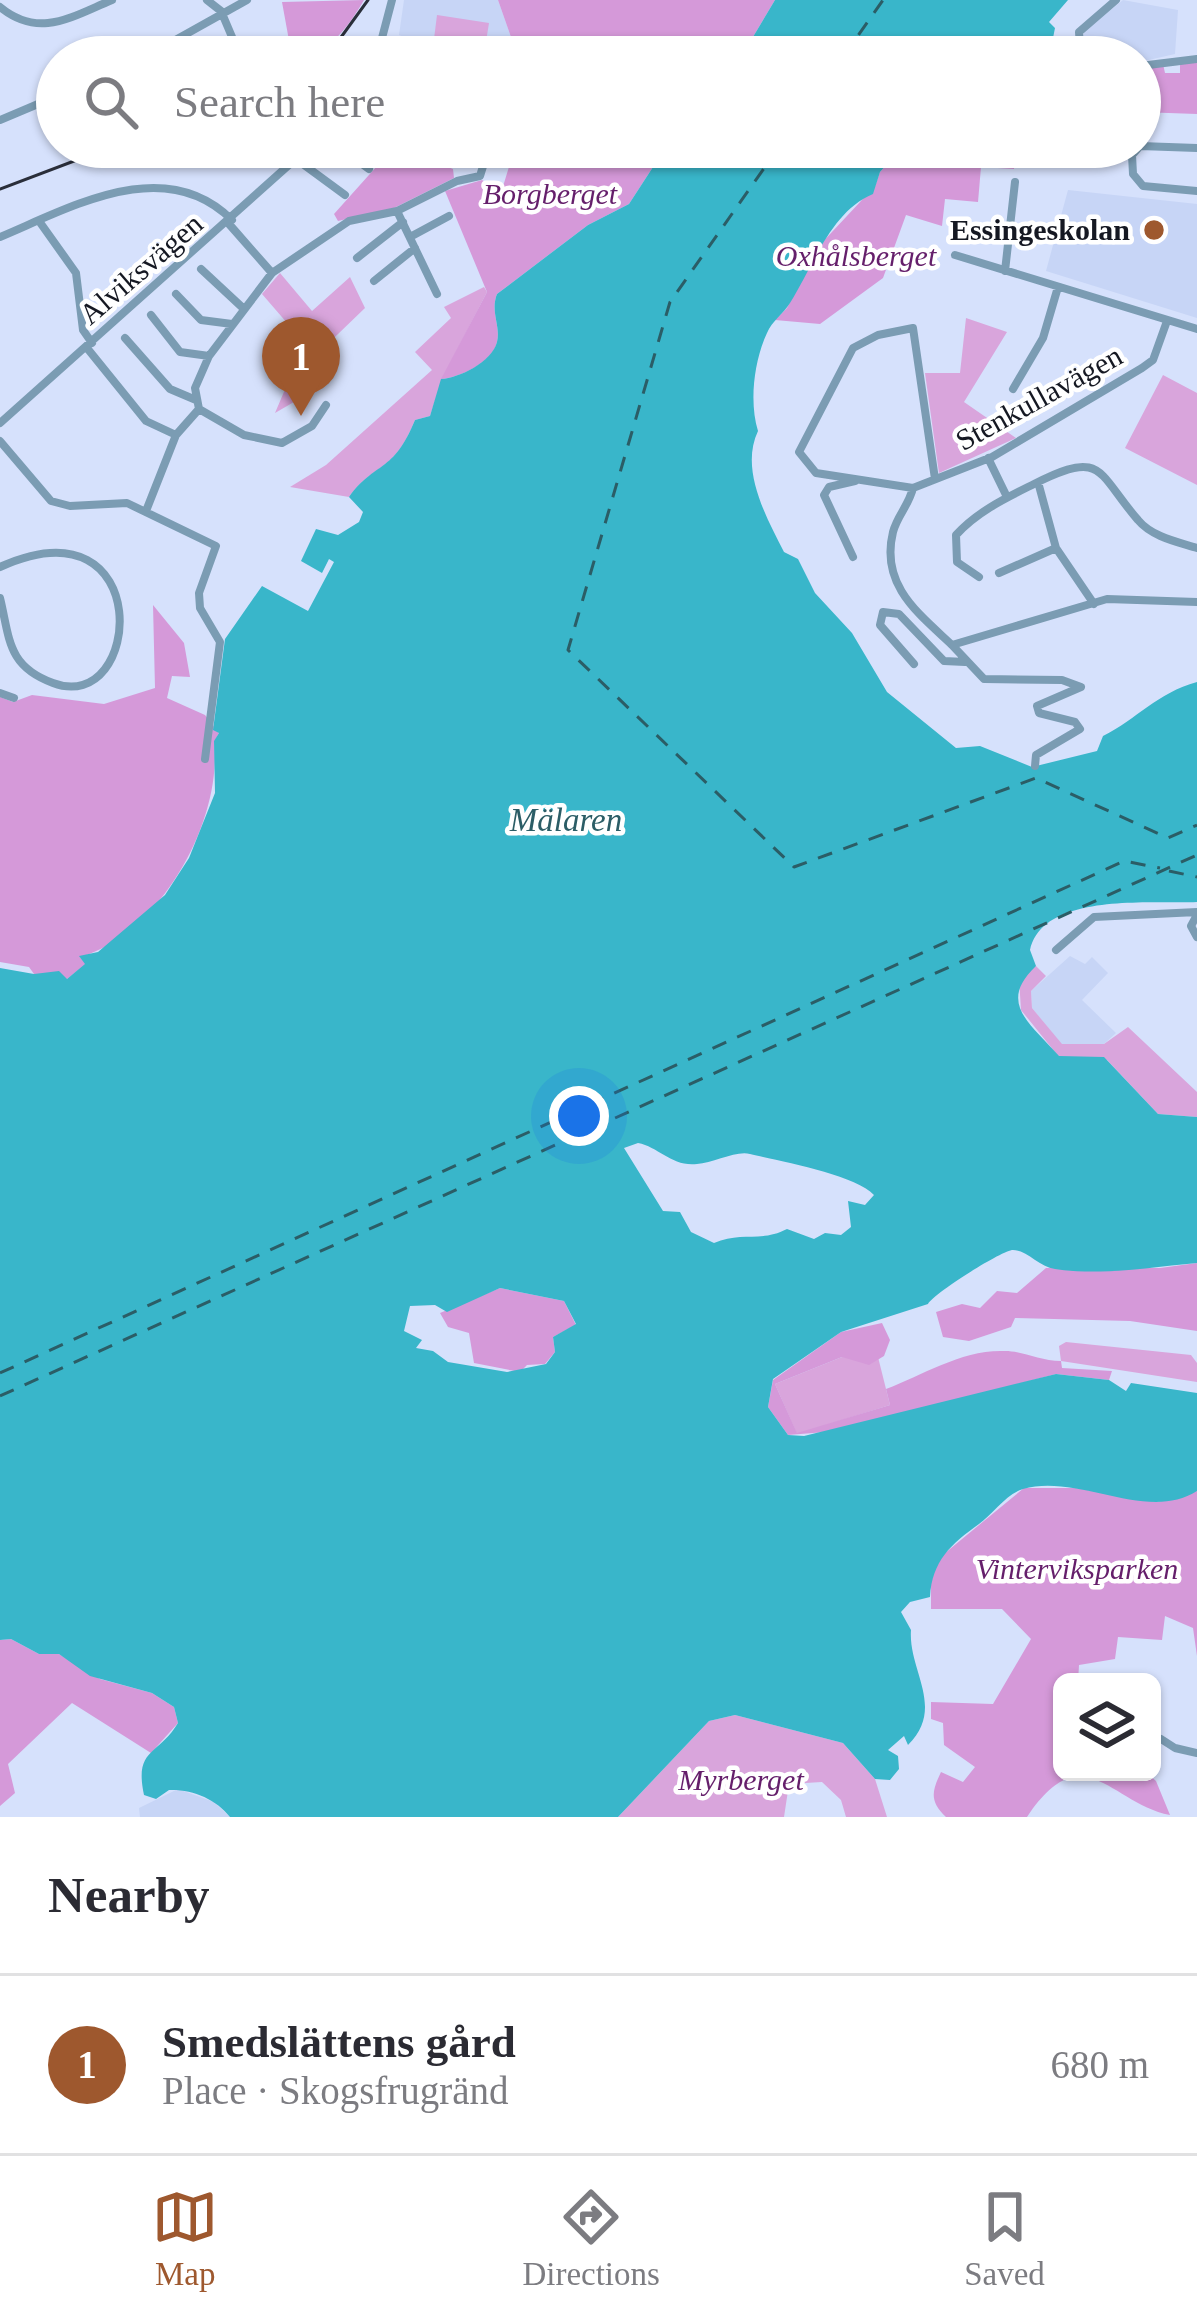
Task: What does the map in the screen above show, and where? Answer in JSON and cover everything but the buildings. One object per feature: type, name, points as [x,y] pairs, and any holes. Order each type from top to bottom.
[{"type":"street","points":[[0,7],[32,26],[53,25],[112,0]]},
{"type":"street","points":[[207,0],[221,11],[232,36]]},
{"type":"street","points":[[180,36],[247,0]]},
{"type":"street","points":[[383,36],[392,0]]},
{"type":"street","points":[[1079,36],[1116,0]]},
{"type":"street","points":[[1161,63],[1197,59]]},
{"type":"street","points":[[0,120],[36,105]]},
{"type":"street","points":[[1161,147],[1197,148]]},
{"type":"street","name":"Alviksvägen","points":[[2,417],[90,346],[287,168]]},
{"type":"street","points":[[308,168],[345,195]]},
{"type":"street","points":[[146,511],[176,435],[198,404],[198,378],[209,356],[272,273],[349,220],[397,211],[457,181],[480,176],[482,168]]},
{"type":"street","points":[[1132,168],[1143,186],[1197,190]]},
{"type":"street","points":[[1005,271],[1015,182]]},
{"type":"street","points":[[0,237],[129,189],[167,187],[188,191],[230,222],[272,273]]},
{"type":"street","points":[[397,211],[437,294]]},
{"type":"street","points":[[410,237],[448,216]]},
{"type":"street","points":[[39,220],[76,273],[82,325],[90,346],[146,421],[176,435]]},
{"type":"street","points":[[357,258],[403,222]]},
{"type":"street","points":[[374,281],[415,248]]},
{"type":"street","points":[[955,255],[1197,329]]},
{"type":"street","points":[[201,269],[244,309]]},
{"type":"street","points":[[1013,389],[1043,338],[1058,287]]},
{"type":"street","points":[[176,294],[201,320],[232,324]]},
{"type":"street","points":[[151,315],[180,352],[209,356]]},
{"type":"street","name":"Stenkullavägen","points":[[914,488],[988,458],[1153,360],[1167,321]]},
{"type":"street","points":[[935,479],[914,328],[878,335],[853,348],[800,444],[809,470],[914,488],[893,533],[894,578],[905,601],[984,679],[1062,680],[1082,688],[1037,706],[1039,713],[1076,722],[1081,729],[1036,755],[1036,766]]},
{"type":"street","points":[[125,338],[170,389],[244,436],[282,443],[312,426],[326,405]]},
{"type":"street","points":[[0,441],[51,501],[70,506],[114,501],[146,511],[217,549],[198,600],[220,642],[205,759]]},
{"type":"street","points":[[988,458],[1007,496]]},
{"type":"street","points":[[979,577],[957,562],[956,535],[1007,496],[1061,468],[1082,466],[1106,477],[1138,522],[1197,548]]},
{"type":"street","points":[[853,557],[824,495],[830,487],[857,480]]},
{"type":"street","points":[[1038,482],[1056,548],[1094,604]]},
{"type":"street","points":[[999,573],[1056,548]]},
{"type":"street","points":[[0,567],[45,551],[78,551],[98,562],[114,597],[118,649],[91,685],[67,688],[23,670],[8,649],[0,598]]},
{"type":"street","points":[[952,645],[1107,599],[1197,602]]},
{"type":"street","points":[[914,664],[880,625],[883,612],[899,614],[944,661],[965,662]]},
{"type":"street","points":[[0,693],[14,698]]},
{"type":"street","points":[[1178,912],[1197,937]]},
{"type":"street","points":[[1056,950],[1094,917],[1197,914],[1191,926]]},
{"type":"street","points":[[1161,1738],[1174,1748],[1197,1753]]},
{"type":"shaded area","points":[[404,0],[498,0],[511,36],[401,36]]},
{"type":"shaded area","points":[[1123,0],[1178,10],[1175,54],[1161,57],[1161,36],[1083,36]]},
{"type":"shaded area","points":[[1068,190],[1197,204],[1197,318],[1046,271]]},
{"type":"shaded area","points":[[1070,956],[1085,964],[1092,957],[1108,973],[1082,1000],[1116,1033],[1104,1044],[1062,1045],[1032,1008],[1031,991]]},
{"type":"shaded area","points":[[178,1789],[214,1802],[230,1817],[140,1817],[139,1808]]},
{"type":"green space","points":[[364,0],[338,36],[288,36],[282,2]]},
{"type":"green space","points":[[498,0],[775,0],[754,36],[511,36]]},
{"type":"green space","points":[[437,15],[489,23],[487,36],[434,36]]},
{"type":"green space","points":[[1180,62],[1197,63],[1197,114],[1161,113],[1161,64],[1165,73],[1180,73]]},
{"type":"green space","points":[[375,168],[453,169],[454,178],[394,208],[338,221],[334,214]]},
{"type":"green space","name":"Borgberget","points":[[509,168],[652,168],[629,204],[588,225],[497,294],[494,349],[474,368],[441,379],[487,292],[445,191],[482,180],[501,193]]},
{"type":"green space","name":"Oxhålsberget","points":[[884,168],[981,168],[978,202],[945,199],[942,226],[906,215],[883,278],[820,324],[775,320],[787,308],[817,248],[875,186]]},
{"type":"green space","points":[[280,273],[312,311],[350,277],[365,308],[311,360],[318,388],[275,413],[289,380],[294,331],[262,294]]},
{"type":"green space","points":[[484,287],[487,292],[442,379],[430,416],[415,420],[391,459],[349,497],[290,487],[326,465],[432,370],[415,352],[451,318],[444,307]]},
{"type":"green space","points":[[966,318],[1007,332],[964,402],[1016,438],[939,473],[925,373],[960,373]]},
{"type":"green space","points":[[1163,375],[1197,393],[1197,485],[1125,448]]},
{"type":"green space","points":[[153,605],[184,643],[190,677],[172,676],[167,698],[205,715],[219,733],[208,805],[197,839],[160,900],[109,945],[80,957],[86,964],[67,979],[0,962],[0,697],[13,702],[32,695],[104,704],[155,688]]},
{"type":"green space","points":[[1036,966],[1046,976],[1031,991],[1032,1008],[1062,1044],[1104,1044],[1128,1027],[1197,1092],[1197,1117],[1158,1114],[1107,1060],[1059,1057],[1021,1010],[1019,979]]},
{"type":"green space","points":[[1197,1263],[1197,1331],[1130,1321],[1015,1318],[1011,1327],[969,1341],[943,1337],[936,1312],[962,1304],[980,1308],[997,1291],[1017,1293],[1046,1268],[1160,1268]]},
{"type":"green space","points":[[500,1288],[564,1301],[576,1325],[553,1337],[555,1352],[545,1364],[527,1365],[520,1372],[474,1363],[469,1333],[448,1327],[440,1313]]},
{"type":"green space","points":[[882,1323],[890,1340],[884,1356],[869,1365],[842,1357],[775,1384],[797,1433],[890,1405],[886,1389],[989,1351],[1061,1361],[1062,1368],[1112,1371],[1109,1380],[1056,1374],[838,1431],[788,1435],[768,1407],[773,1380],[841,1332]]},
{"type":"green space","points":[[1066,1342],[1191,1355],[1197,1363],[1197,1382],[1061,1361],[1059,1346]]},
{"type":"green space","points":[[842,1357],[878,1357],[890,1405],[797,1434],[775,1384]]},
{"type":"green space","name":"Vinterviksparken","points":[[1024,1488],[1076,1488],[1158,1502],[1197,1491],[1197,1656],[1193,1628],[1165,1616],[1162,1640],[1118,1637],[1115,1659],[1079,1665],[1079,1673],[1053,1673],[1053,1781],[1064,1781],[1047,1792],[1027,1817],[946,1817],[935,1801],[941,1772],[963,1782],[975,1767],[944,1745],[943,1723],[931,1719],[931,1702],[993,1704],[1031,1639],[1002,1609],[931,1609],[931,1578],[939,1558]]},
{"type":"green space","points":[[11,1639],[39,1654],[59,1654],[100,1679],[152,1693],[174,1707],[178,1723],[151,1753],[72,1703],[8,1764],[15,1793],[0,1806],[0,1640]]},
{"type":"green space","name":"Myrberget","points":[[735,1715],[843,1743],[875,1779],[887,1817],[846,1817],[841,1800],[822,1782],[789,1784],[784,1817],[618,1817],[709,1721]]},
{"type":"green space","name":"Vinterviksparken","points":[[1099,1781],[1156,1781],[1170,1815]]},
{"type":"water","points":[[775,0],[1068,0],[1049,22],[1055,28],[1053,36],[754,36]]},
{"type":"water","name":"Mälaren","points":[[652,168],[884,168],[873,194],[845,214],[824,242],[790,303],[769,329],[759,356],[753,395],[758,431],[753,476],[784,552],[798,559],[815,593],[852,633],[887,692],[956,748],[980,746],[1032,767],[1097,751],[1103,736],[1170,693],[1197,682],[1197,902],[1101,905],[1055,918],[1039,931],[1030,950],[1036,966],[1019,991],[1018,1002],[1029,1023],[1059,1056],[1104,1057],[1158,1114],[1197,1117],[1197,1263],[1072,1271],[1049,1268],[1018,1251],[1006,1252],[928,1304],[841,1332],[773,1379],[768,1407],[788,1435],[804,1436],[1056,1374],[1109,1380],[1126,1391],[1131,1383],[1197,1393],[1197,1491],[1156,1502],[1066,1487],[1023,1489],[952,1546],[939,1563],[930,1597],[910,1602],[901,1612],[911,1630],[925,1703],[919,1731],[908,1745],[904,1736],[888,1750],[898,1756],[899,1769],[890,1780],[875,1779],[843,1743],[735,1715],[709,1721],[618,1817],[230,1817],[211,1800],[186,1791],[169,1790],[156,1799],[144,1795],[142,1769],[178,1723],[174,1707],[152,1693],[90,1676],[59,1654],[39,1654],[11,1639],[0,1640],[0,968],[34,974],[59,971],[67,979],[85,964],[79,956],[98,952],[165,895],[189,858],[215,793],[214,741],[219,733],[213,730],[225,639],[262,586],[308,611],[334,562],[329,559],[322,573],[301,561],[316,529],[338,535],[359,522],[363,512],[349,497],[399,450],[415,420],[430,416],[441,379],[465,372],[494,349],[497,294],[588,225],[629,204]],"holes":[[[638,1143],[688,1164],[750,1154],[834,1175],[874,1195],[865,1205],[848,1201],[851,1227],[841,1235],[825,1233],[814,1239],[787,1229],[714,1243],[691,1232],[680,1212],[663,1211],[624,1148]],[[500,1288],[564,1301],[576,1324],[553,1337],[555,1352],[546,1364],[507,1372],[448,1362],[433,1351],[416,1348],[422,1340],[404,1331],[410,1306],[435,1305],[447,1312]]]},
{"type":"ferry route","points":[[858,36],[883,0]]},
{"type":"ferry route","points":[[764,168],[670,302],[568,650],[794,867],[1036,778],[1168,838],[1197,825]]},
{"type":"ferry route","points":[[0,1396],[1197,855]]},
{"type":"ferry route","points":[[0,1373],[1124,861],[1160,868]]},
{"type":"ferry route","points":[[1169,871],[1197,877]]},
{"type":"tram line","points":[[342,36],[368,0]]},
{"type":"tram line","points":[[0,189],[56,168]]},
{"type":"place","name":"Essingeskolan","points":[[1154,230]]},
{"type":"place","name":"Smedslättens gård","points":[[301,416]]}]
